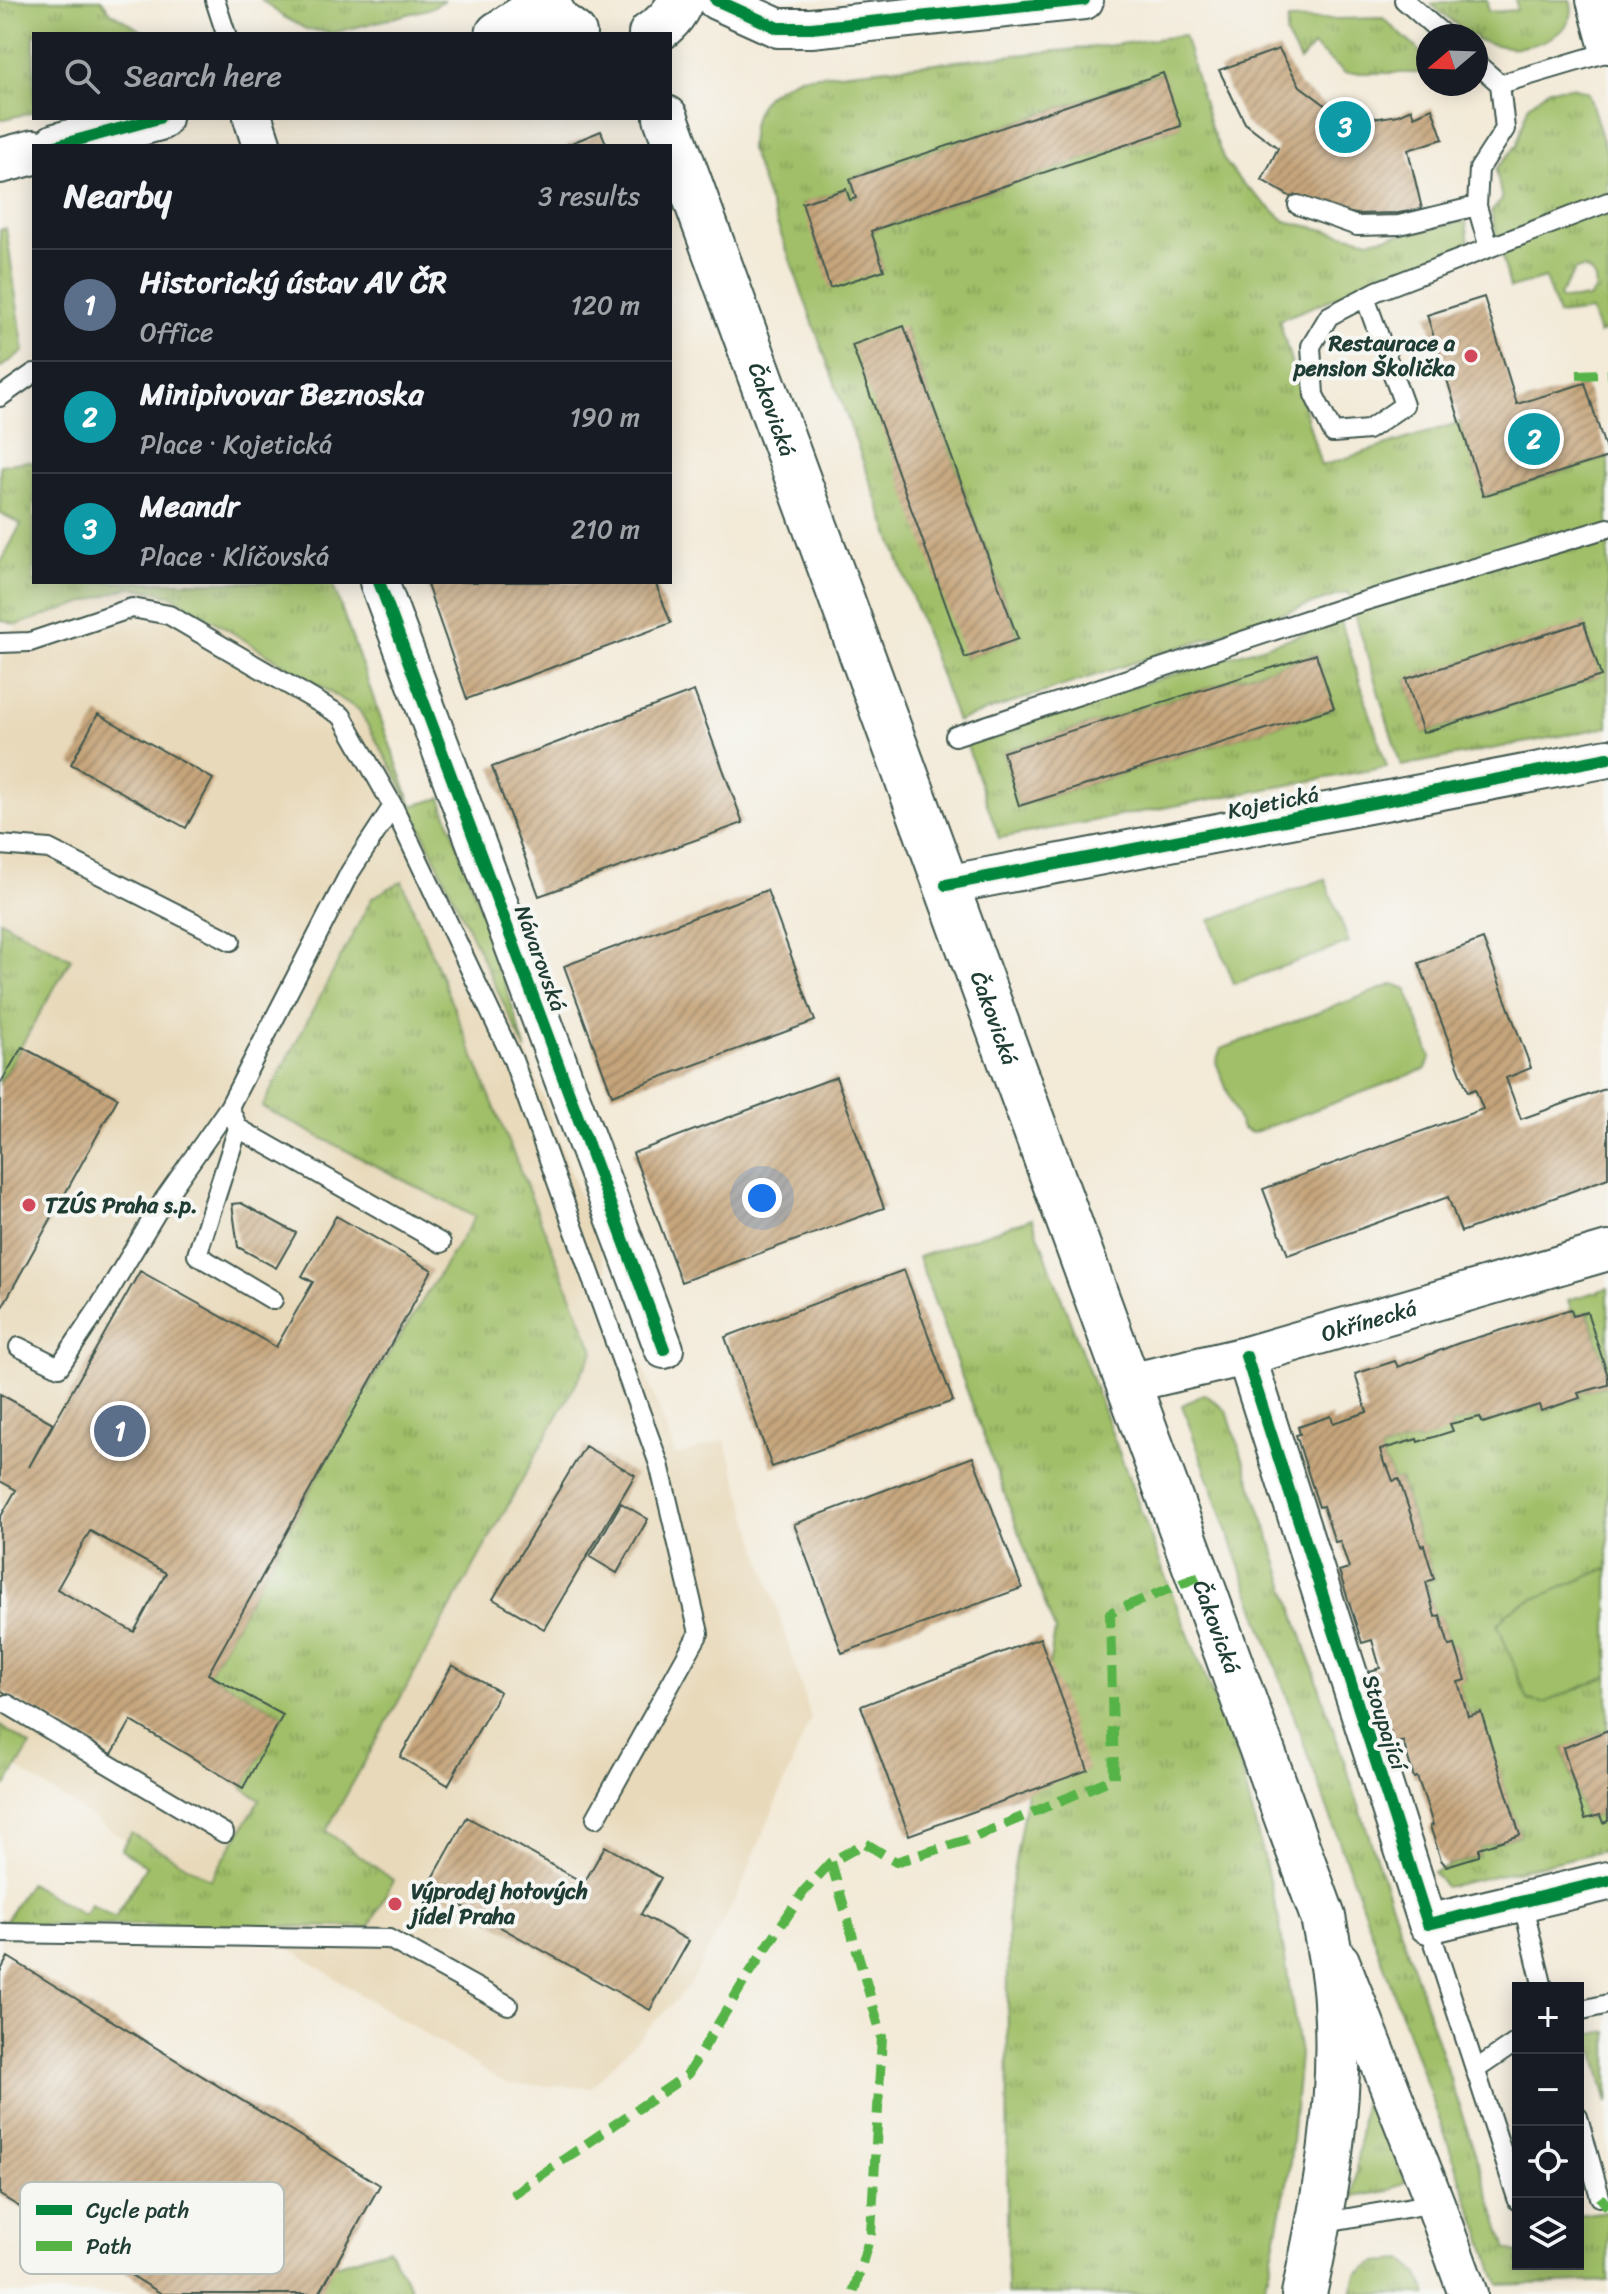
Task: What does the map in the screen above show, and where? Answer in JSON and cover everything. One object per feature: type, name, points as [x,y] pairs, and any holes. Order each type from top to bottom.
[{"type":"main road","points":[[654,32],[663,27],[681,0]]},
{"type":"main road","points":[[503,32],[555,12]]},
{"type":"main road","points":[[63,144],[152,120]]},
{"type":"main road","name":"Čakovická","points":[[667,120],[1323,1917],[1336,2001],[1337,2083],[1332,2153],[1304,2294]]},
{"type":"main road","points":[[0,161],[32,153]]},
{"type":"street","points":[[716,0],[778,28],[811,28],[1084,0]]},
{"type":"street","points":[[1596,0],[1608,44]]},
{"type":"street","points":[[254,120],[261,144]]},
{"type":"street","name":"Návarovská","points":[[380,584],[664,1349]]},
{"type":"street","name":"Kojetická","points":[[946,885],[1608,758]]},
{"type":"street","name":"Okřínecká","points":[[1129,1383],[1246,1356],[1608,1251]]},
{"type":"street","name":"Stoupající","points":[[1246,1356],[1428,1924]]},
{"type":"street","points":[[1428,1924],[1608,1881]]},
{"type":"street","name":"Čakovická","points":[[1323,1917],[1468,2294]]},
{"type":"lane","points":[[215,0],[225,32]]},
{"type":"lane","points":[[1404,0],[1431,24]]},
{"type":"lane","points":[[1500,84],[1608,52]]},
{"type":"lane","points":[[1488,74],[1500,84],[1505,129],[1479,169],[1477,206],[1489,248]]},
{"type":"lane","points":[[1365,297],[1404,405],[1368,430],[1333,433],[1314,395],[1311,346],[1329,316],[1365,297],[1608,202]]},
{"type":"lane","points":[[1298,205],[1357,226],[1399,225],[1477,206]]},
{"type":"lane","points":[[0,397],[32,374]]},
{"type":"lane","points":[[955,736],[1345,607],[1608,528]]},
{"type":"lane","points":[[0,643],[30,642],[132,608],[169,615],[342,716],[393,806],[513,1060],[659,1464],[699,1633],[596,1818]]},
{"type":"lane","points":[[19,1347],[59,1367],[165,1198],[229,1107],[350,872],[393,806]]},
{"type":"lane","points":[[0,845],[49,849],[231,941]]},
{"type":"lane","points":[[229,1107],[238,1128],[441,1243]]},
{"type":"lane","points":[[238,1128],[197,1255],[273,1300]]},
{"type":"lane","points":[[7,1704],[224,1833]]},
{"type":"lane","points":[[1522,1901],[1542,1982]]},
{"type":"lane","points":[[1428,1924],[1517,2198]]},
{"type":"lane","points":[[0,1933],[389,1939],[508,2005]]},
{"type":"lane","points":[[1584,2010],[1608,2004]]},
{"type":"lane","points":[[1475,2070],[1512,2045]]},
{"type":"lane","points":[[1580,2126],[1600,2197]]},
{"type":"lane","points":[[1320,2223],[1435,2203]]},
{"type":"shaded area","points":[[130,587],[171,596],[359,710],[397,777],[526,1051],[676,1456],[725,1440],[811,1718],[739,1892],[690,1985],[591,2088],[507,2084],[356,1992],[0,1757],[0,662],[17,625]]},
{"type":"green space","points":[[0,0],[101,0],[112,13],[144,32],[32,32],[32,112],[0,120]]},
{"type":"green space","points":[[262,0],[445,0],[428,9],[337,32],[306,29]]},
{"type":"green space","points":[[1487,0],[1488,12],[1517,10],[1516,0],[1570,0],[1572,11],[1563,29],[1553,36],[1530,45],[1508,47],[1488,43],[1488,24],[1455,24],[1431,4]]},
{"type":"green space","points":[[1383,18],[1416,48],[1416,73],[1345,73],[1313,46],[1300,61],[1286,35],[1288,20]]},
{"type":"green space","points":[[1184,35],[1211,128],[1224,160],[1240,181],[1285,221],[1370,240],[1466,221],[1469,244],[1279,320],[1321,466],[1460,422],[1484,496],[1608,457],[1608,727],[1401,766],[1348,592],[957,721],[750,149],[753,122],[767,96],[800,77]],"holes":[[[1162,73],[1180,126],[868,232],[871,232],[883,269],[802,204],[845,189],[850,200],[856,198],[850,179]],[[904,326],[1018,638],[965,658]],[[1584,623],[1600,676],[1424,733],[1406,680]]]},
{"type":"green space","points":[[1572,87],[1588,92],[1608,157],[1608,330],[1599,334],[1591,311],[1558,315],[1545,278],[1510,288],[1491,212],[1502,200],[1496,169],[1517,145],[1528,106],[1549,89]],"holes":[[[1584,268],[1594,277],[1595,291],[1589,298],[1561,300],[1559,296],[1575,270]]]},
{"type":"green space","points":[[6,228],[24,351],[0,368],[0,230]]},
{"type":"green space","points":[[32,462],[32,584],[333,584],[412,806],[441,798],[494,947],[526,1051],[397,777],[359,710],[171,595],[130,587],[17,625],[0,620],[0,564],[21,524],[0,513],[0,465]]},
{"type":"green space","points":[[1341,622],[1387,767],[999,838],[965,740]],"holes":[[[1316,654],[1333,708],[1019,806],[1003,752]]]},
{"type":"green space","points":[[1325,879],[1349,943],[1234,984],[1210,920]]},
{"type":"green space","points":[[402,881],[594,1351],[326,1831],[393,1880],[369,1927],[0,1924],[0,1920],[5,1922],[29,1883],[84,1915],[91,1904],[115,1918],[146,1866],[121,1850],[131,1833],[211,1880],[260,1799],[243,1788],[283,1715],[208,1674],[363,1395],[475,1217],[262,1107],[372,898]]},
{"type":"green space","points":[[0,920],[71,959],[0,1083]]},
{"type":"green space","points":[[1394,984],[1407,989],[1431,1057],[1426,1069],[1252,1133],[1242,1129],[1216,1062],[1221,1049]]},
{"type":"green space","points":[[1032,1218],[1170,1589],[1239,1760],[1279,1920],[1300,2055],[1289,2173],[1264,2294],[1007,2294],[1008,1902],[1055,1631],[918,1257]]},
{"type":"green space","points":[[1608,1288],[1608,1376],[1588,1312],[1573,1316],[1568,1300]]},
{"type":"green space","points":[[1608,1385],[1608,1730],[1563,1749],[1585,1819],[1600,1815],[1608,1850],[1445,1887],[1433,1872],[1479,1856],[1479,1848],[1520,1835],[1480,1713],[1468,1716],[1458,1682],[1466,1679],[1455,1645],[1449,1646],[1440,1616],[1435,1617],[1426,1582],[1434,1579],[1400,1479],[1393,1481],[1380,1450],[1417,1439],[1418,1442],[1452,1430],[1450,1424],[1480,1417],[1483,1423],[1539,1405],[1542,1410],[1580,1398],[1578,1393]]},
{"type":"green space","points":[[1205,1394],[1227,1411],[1507,2249],[1512,2250],[1512,2270],[1584,2270],[1584,2214],[1608,2211],[1608,2281],[1499,2285],[1182,1405]]},
{"type":"green space","points":[[1608,1568],[1608,1676],[1544,1703],[1528,1700],[1498,1625],[1506,1614],[1520,1605]]},
{"type":"green space","points":[[1,1726],[30,1746],[6,1786],[0,1783]]},
{"type":"green space","points":[[1608,2031],[1608,2103],[1595,2053],[1584,2046],[1584,2036]]},
{"type":"green space","points":[[1366,2081],[1406,2181],[1388,2191],[1353,2197]]},
{"type":"green space","points":[[388,2248],[414,2294],[245,2294]]},
{"type":"green space","points":[[1403,2260],[1419,2274],[1427,2294],[1352,2294],[1357,2274],[1378,2262]]},
{"type":"building","points":[[1279,49],[1300,86],[1332,110],[1353,117],[1379,118],[1411,109],[1414,116],[1432,108],[1443,139],[1408,150],[1422,209],[1356,214],[1291,197],[1262,180],[1278,148],[1245,123],[1219,70]]},
{"type":"building","points":[[1163,73],[1181,126],[871,231],[884,270],[830,288],[802,203],[846,189],[850,200],[856,198],[850,179]]},
{"type":"building","points":[[601,131],[606,144],[569,144]]},
{"type":"building","points":[[1484,297],[1517,404],[1585,383],[1608,457],[1483,496],[1427,315]]},
{"type":"building","points":[[904,326],[1018,639],[965,658],[852,345]]},
{"type":"building","points":[[427,584],[656,584],[671,623],[467,699]]},
{"type":"building","points":[[1584,622],[1601,676],[1423,733],[1406,679]]},
{"type":"building","points":[[1316,654],[1334,708],[1019,806],[1003,752]]},
{"type":"building","points":[[694,691],[743,823],[539,896],[492,767]]},
{"type":"building","points":[[98,714],[213,779],[186,828],[71,764]]},
{"type":"building","points":[[767,890],[815,1021],[612,1095],[564,966]]},
{"type":"building","points":[[1483,939],[1531,1068],[1506,1078],[1521,1119],[1608,1088],[1608,1178],[1461,1232],[1448,1197],[1288,1255],[1263,1189],[1483,1109],[1475,1089],[1468,1092],[1419,963]]},
{"type":"building","name":"TZÚS Praha s.p.","points":[[22,1047],[118,1098],[0,1311],[0,1084]]},
{"type":"building","points":[[836,1077],[884,1208],[681,1282],[633,1153]]},
{"type":"building","points":[[241,1203],[296,1233],[276,1268],[238,1247],[232,1204]]},
{"type":"building","points":[[336,1216],[432,1270],[208,1674],[283,1715],[243,1788],[131,1721],[112,1754],[0,1690],[0,1518],[16,1490],[0,1481],[0,1394],[53,1423],[29,1467],[140,1271],[276,1347],[313,1282],[302,1276]],"holes":[[[90,1531],[166,1573],[134,1632],[57,1589]]]},
{"type":"building","points":[[904,1270],[953,1401],[772,1467],[725,1337]]},
{"type":"building","points":[[1571,1309],[1573,1316],[1587,1312],[1608,1376],[1608,1385],[1578,1393],[1580,1398],[1541,1411],[1539,1405],[1483,1423],[1480,1417],[1450,1424],[1453,1431],[1380,1450],[1393,1481],[1399,1479],[1421,1546],[1424,1545],[1434,1579],[1426,1582],[1435,1617],[1440,1615],[1449,1646],[1455,1645],[1466,1680],[1458,1682],[1468,1716],[1481,1712],[1520,1835],[1479,1848],[1479,1856],[1446,1866],[1441,1860],[1426,1802],[1417,1777],[1414,1778],[1403,1741],[1394,1744],[1370,1671],[1380,1668],[1372,1640],[1362,1643],[1339,1571],[1349,1568],[1340,1541],[1335,1542],[1323,1506],[1319,1507],[1296,1435],[1300,1434],[1298,1427],[1331,1416],[1333,1423],[1367,1412],[1355,1374],[1395,1361],[1398,1367],[1459,1343]]},
{"type":"building","points":[[585,1446],[635,1475],[544,1629],[493,1599]]},
{"type":"building","points":[[973,1457],[1022,1588],[842,1653],[794,1524]]},
{"type":"building","points":[[621,1503],[648,1519],[617,1573],[590,1557]]},
{"type":"building","points":[[1040,1638],[1088,1770],[909,1835],[861,1706]]},
{"type":"building","points":[[452,1665],[500,1692],[448,1785],[400,1757]]},
{"type":"building","points":[[1608,1730],[1608,1821],[1603,1823],[1600,1815],[1585,1819],[1563,1748]]},
{"type":"building","points":[[467,1817],[584,1883],[605,1846],[661,1878],[641,1914],[689,1941],[650,2010],[428,1887]]},
{"type":"building","points":[[8,1957],[380,2185],[319,2294],[162,2294],[129,2274],[284,2274],[284,2182],[20,2182],[20,2207],[0,2195],[0,1972]]},
{"type":"marked path","points":[[1577,375],[1608,374]]},
{"type":"marked path","points":[[512,2195],[687,2075],[804,1891],[831,1862],[865,1843],[896,1862],[970,1839],[1114,1778],[1110,1613],[1200,1576]]},
{"type":"marked path","points":[[831,1862],[882,2037],[871,2233],[853,2294]]},
{"type":"marked path","points":[[1600,2197],[1608,2207]]},
{"type":"cycle path","points":[[716,0],[778,28],[811,28],[1084,0]]},
{"type":"cycle path","points":[[63,144],[152,120]]},
{"type":"cycle path","points":[[380,584],[664,1349]]},
{"type":"cycle path","points":[[946,885],[1608,758]]},
{"type":"cycle path","points":[[1246,1356],[1428,1924],[1608,1881]]},
{"type":"place","name":"Meandr","points":[[1345,127]]},
{"type":"place","name":"Restaurace a pension Školička","points":[[1471,356]]},
{"type":"place","name":"Minipivovar Beznoska","points":[[1534,439]]},
{"type":"place","name":"TZÚS Praha s.p.","points":[[29,1205]]},
{"type":"place","name":"Historický ústav AV ČR","points":[[120,1431]]},
{"type":"place","name":"Výprodej hotových jídel Praha","points":[[395,1904]]}]
